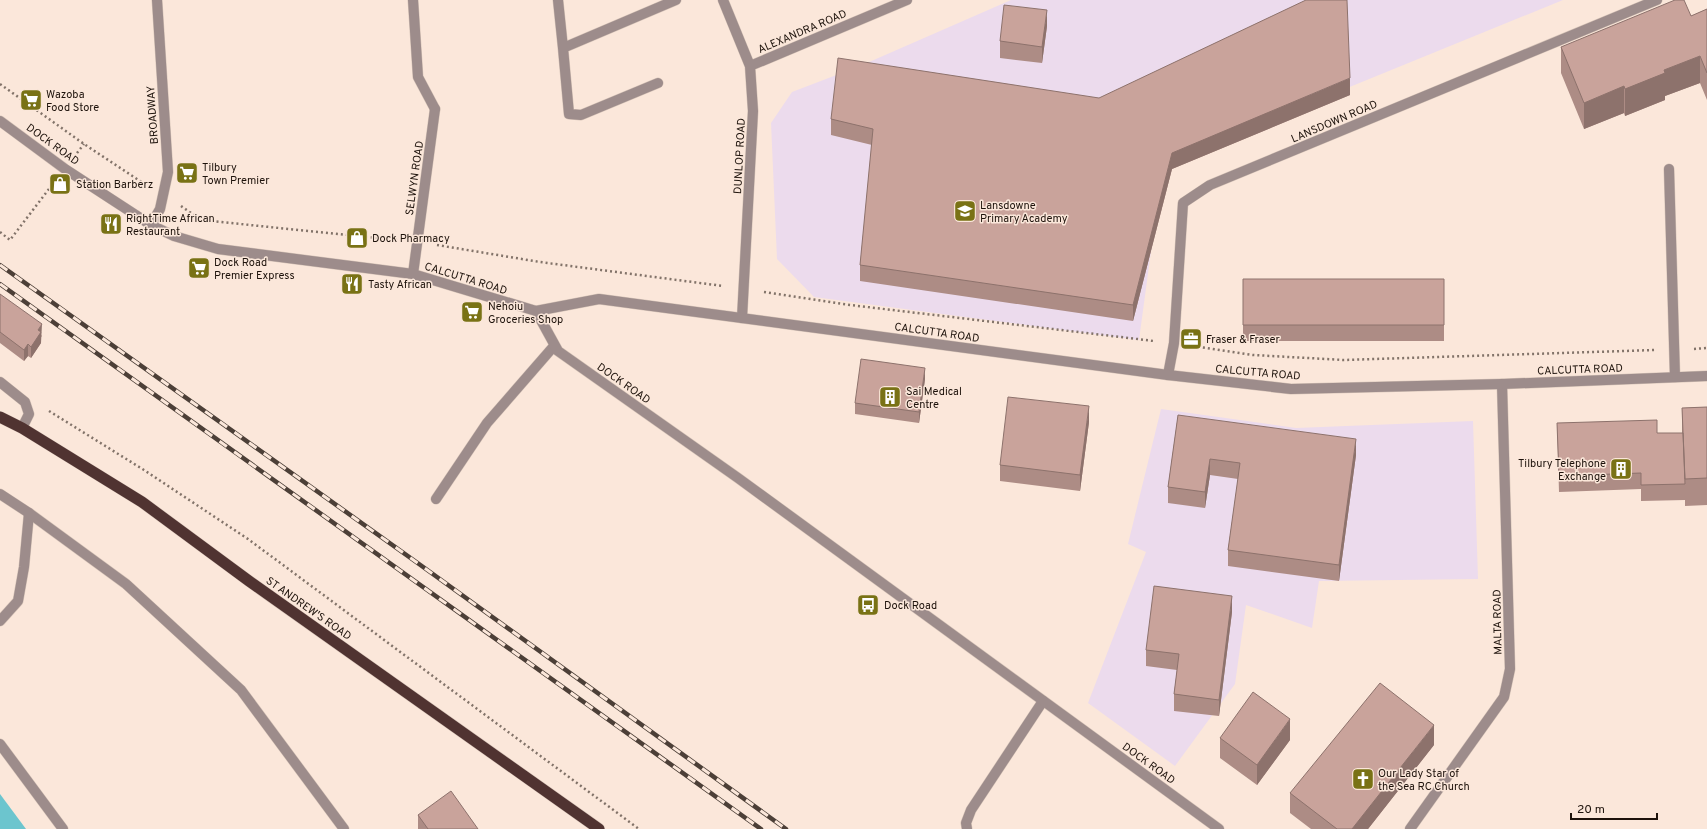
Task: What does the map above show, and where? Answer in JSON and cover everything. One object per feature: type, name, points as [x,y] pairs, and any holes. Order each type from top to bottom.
[{"type":"highway","name":"ST ANDREW'S ROAD","points":[[0,417],[22,428],[142,502],[249,581],[599,829]]},
{"type":"street","name":"BROADWAY","points":[[151,225],[160,209],[168,172],[157,0]]},
{"type":"street","name":"SELWYN ROAD","points":[[413,0],[418,77],[435,109],[413,274]]},
{"type":"street","points":[[558,0],[568,114],[582,115],[658,83]]},
{"type":"street","points":[[563,48],[676,0]]},
{"type":"street","name":"DUNLOP ROAD","points":[[723,0],[750,66],[753,111],[742,318]]},
{"type":"street","name":"ALEXANDRA ROAD","points":[[750,66],[907,0]]},
{"type":"street","name":"LANSDOWN ROAD","points":[[1168,375],[1174,343],[1183,203],[1210,186],[1657,0]]},
{"type":"street","name":"DOCK ROAD","points":[[0,121],[65,169],[151,225],[174,236]]},
{"type":"street","points":[[1669,169],[1675,377]]},
{"type":"street","name":"CALCUTTA ROAD","points":[[174,236],[218,249],[413,274],[536,311],[599,299],[1168,375],[1291,389],[1502,384],[1707,376]]},
{"type":"street","name":"DOCK ROAD","points":[[536,311],[558,351],[738,478],[1219,829]]},
{"type":"street","points":[[436,499],[487,423],[554,346]]},
{"type":"street","points":[[0,382],[24,402],[29,414],[22,428]]},
{"type":"street","name":"MALTA ROAD","points":[[1410,829],[1504,698],[1510,669],[1502,384]]},
{"type":"street","points":[[0,494],[29,513],[126,584],[241,690],[344,829]]},
{"type":"street","points":[[0,621],[18,601],[24,567],[29,513]]},
{"type":"street","points":[[967,829],[966,823],[971,810],[1043,701]]},
{"type":"street","points":[[0,744],[63,829]]},
{"type":"path","points":[[0,84],[84,144],[147,186]]},
{"type":"path","points":[[0,232],[10,240],[38,203]]},
{"type":"path","points":[[177,204],[201,220],[402,241]]},
{"type":"path","points":[[433,245],[540,262],[716,285]]},
{"type":"path","points":[[786,295],[938,316],[1174,343],[1253,355],[1344,360],[1707,348]]},
{"type":"path","points":[[24,402],[55,414],[248,539],[639,829]]},
{"type":"shaded area","name":"Lansdowne Primary Academy","points":[[1011,0],[1563,0],[1163,163],[1139,340],[814,297],[777,259],[771,123],[792,92],[860,66]]},
{"type":"shaded area","points":[[1161,409],[1296,428],[1473,421],[1478,579],[1319,581],[1312,628],[1246,605],[1235,684],[1175,766],[1088,703],[1146,552],[1128,544]]},
{"type":"water","points":[[0,794],[26,829],[0,829]]},
{"type":"building","name":"Lansdowne Primary Academy","points":[[1306,0],[1347,0],[1350,78],[1172,153],[1133,305],[860,265],[873,129],[831,119],[838,58],[1099,98]]},
{"type":"building","points":[[1675,0],[1684,0],[1691,16],[1707,9],[1707,73],[1700,56],[1664,70],[1665,73],[1625,89],[1624,86],[1584,103],[1561,47]]},
{"type":"building","points":[[1004,5],[1047,10],[1042,47],[1000,41]]},
{"type":"building","points":[[1243,279],[1444,279],[1444,325],[1243,325]]},
{"type":"building","points":[[0,294],[42,324],[38,330],[41,332],[31,347],[28,344],[24,350],[0,332]]},
{"type":"building","name":"Sai Medical Centre","points":[[861,359],[925,368],[919,412],[855,403]]},
{"type":"building","points":[[1008,397],[1089,406],[1080,475],[1000,465]]},
{"type":"building","points":[[1707,407],[1707,478],[1685,479],[1682,408]]},
{"type":"building","points":[[1178,415],[1356,439],[1339,565],[1228,550],[1240,463],[1210,459],[1205,492],[1168,487]]},
{"type":"building","name":"Tilbury Telephone Exchange","points":[[1657,420],[1657,433],[1683,433],[1685,484],[1641,485],[1641,473],[1559,476],[1557,423]]},
{"type":"building","points":[[1154,586],[1232,596],[1219,700],[1174,694],[1179,654],[1146,650]]},
{"type":"building","name":"Our Lady Star of the Sea RC Church","points":[[1380,683],[1434,725],[1352,829],[1337,829],[1290,793]]},
{"type":"building","points":[[1253,692],[1290,719],[1257,765],[1220,738]]},
{"type":"building","points":[[451,791],[478,829],[428,829],[418,815]]},
{"type":"railway","points":[[0,265],[419,564],[786,829]]},
{"type":"railway","points":[[0,284],[761,829]]},
{"type":"place","name":"Wazoba Food Store","points":[[31,100]]},
{"type":"place","name":"Tilbury Town Premier","points":[[187,173]]},
{"type":"place","name":"Station Barberz","points":[[60,184]]},
{"type":"place","name":"Lansdowne Primary Academy","points":[[965,211]]},
{"type":"place","name":"RightTime African Restaurant","points":[[111,224]]},
{"type":"place","name":"Dock Pharmacy","points":[[357,238]]},
{"type":"place","name":"Dock Road Premier Express","points":[[199,268]]},
{"type":"place","name":"Tasty African","points":[[352,284]]},
{"type":"place","name":"Nehoiu Groceries Shop","points":[[472,312]]},
{"type":"place","name":"Fraser & Fraser","points":[[1191,339]]},
{"type":"place","name":"Sai Medical Centre","points":[[890,397]]},
{"type":"place","name":"Tilbury Telephone Exchange","points":[[1621,469]]},
{"type":"place","name":"Dock Road","points":[[868,605]]},
{"type":"place","name":"Our Lady Star of the Sea RC Church","points":[[1363,779]]}]
